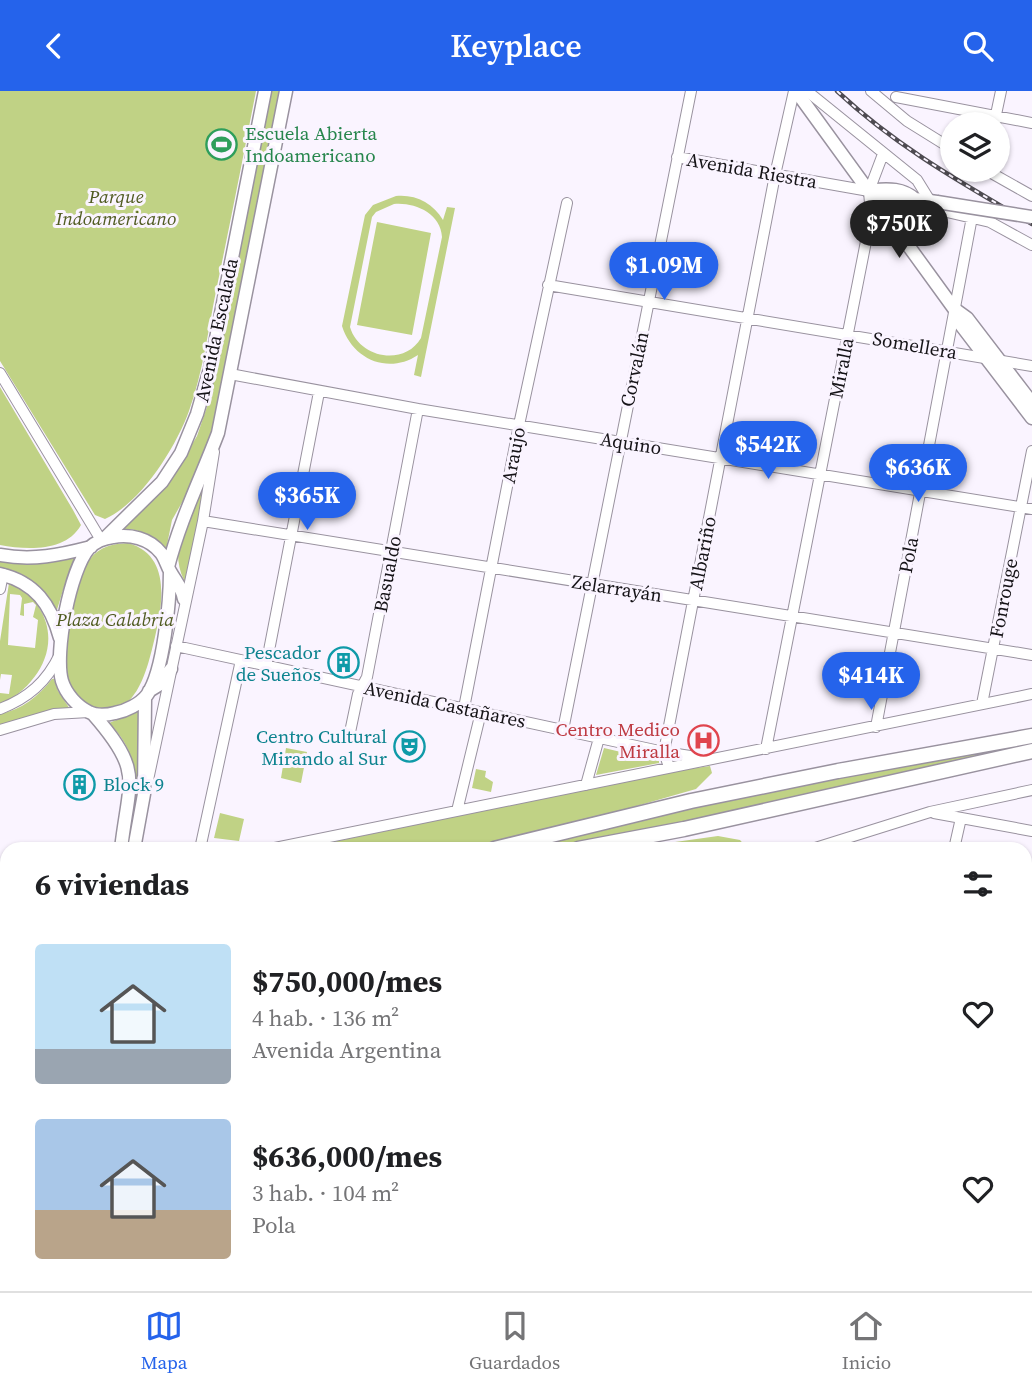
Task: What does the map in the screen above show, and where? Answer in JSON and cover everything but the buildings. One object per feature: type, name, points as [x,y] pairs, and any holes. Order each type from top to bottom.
[{"type":"highway","points":[[615,842],[998,758],[1031,743]]},
{"type":"highway","points":[[523,842],[691,801],[838,771],[1031,743]]},
{"type":"main road","name":"Avenida Escalada","points":[[99,542],[162,482],[181,453],[197,414],[210,369],[265,91]]},
{"type":"main road","name":"Avenida Escalada","points":[[169,569],[179,526],[218,433],[286,91]]},
{"type":"main road","points":[[795,91],[956,310],[961,325],[1032,418]]},
{"type":"main road","name":"Avenida Riestra","points":[[869,191],[893,201],[934,201],[1032,217]]},
{"type":"main road","points":[[956,310],[967,318],[1032,403]]},
{"type":"main road","points":[[0,555],[29,559],[46,558],[122,535],[141,539],[162,554],[182,586],[184,599]]},
{"type":"main road","points":[[61,648],[75,576],[99,542]]},
{"type":"main road","points":[[147,694],[169,614],[169,569]]},
{"type":"main road","points":[[1,574],[23,581],[41,596],[56,624],[65,689],[72,699],[91,713],[116,740],[128,765],[130,796],[120,842]]},
{"type":"main road","points":[[91,713],[122,711],[162,683],[171,669]]},
{"type":"main road","name":"Avenida Escalada","points":[[135,842],[144,794],[147,694]]},
{"type":"street","name":"Corvalán","points":[[563,730],[691,91]]},
{"type":"street","name":"Albariño","points":[[669,767],[664,752],[692,600],[775,175],[795,91]]},
{"type":"street","points":[[807,91],[917,180],[934,201]]},
{"type":"street","points":[[871,91],[892,109],[940,141]]},
{"type":"street","points":[[997,112],[1001,91]]},
{"type":"street","points":[[892,109],[897,94],[965,112]]},
{"type":"street","points":[[1010,121],[1032,123]]},
{"type":"street","name":"Miralla","points":[[766,749],[871,216],[869,191],[883,154]]},
{"type":"street","name":"Avenida Riestra","points":[[677,157],[869,191]]},
{"type":"street","points":[[1007,182],[1032,196]]},
{"type":"street","name":"Avenida Riestra","points":[[911,201],[989,222],[1032,245]]},
{"type":"street","name":"Araujo","points":[[464,708],[519,425],[567,203]]},
{"type":"street","name":"Pola","points":[[876,727],[972,217]]},
{"type":"street","name":"Somellera","points":[[548,285],[648,304],[848,334],[1032,366]]},
{"type":"street","points":[[0,373],[99,542]]},
{"type":"street","name":"Aquino","points":[[230,375],[418,409],[1032,509]]},
{"type":"street","points":[[266,666],[318,392]]},
{"type":"street","name":"Basualdo","points":[[349,737],[358,694],[367,677],[418,409]]},
{"type":"street","name":"Avenida Escalada","points":[[144,794],[203,521],[218,433]]},
{"type":"street","name":"Fonrouge","points":[[982,704],[1032,451]]},
{"type":"street","name":"Zelarrayán","points":[[203,521],[1032,655]]},
{"type":"street","points":[[0,589],[1,574]]},
{"type":"street","name":"Avenida Castañares","points":[[176,646],[664,752],[714,759]]},
{"type":"street","points":[[0,709],[21,700],[42,683],[50,674],[61,648]]},
{"type":"street","points":[[202,842],[242,660]]},
{"type":"street","points":[[304,842],[1032,694]]},
{"type":"street","points":[[457,811],[481,712]]},
{"type":"street","points":[[0,730],[54,714],[91,713]]},
{"type":"street","points":[[586,785],[599,738]]},
{"type":"street","points":[[833,842],[930,812],[1032,790]]},
{"type":"street","points":[[988,798],[984,812],[993,824]]},
{"type":"street","points":[[930,812],[1032,831]]},
{"type":"street","points":[[956,842],[961,818]]},
{"type":"street","points":[[854,842],[855,835]]},
{"type":"green space","name":"Parque Indoamericano","points":[[0,91],[256,91],[205,351],[189,411],[156,473],[131,500],[105,519],[95,515],[0,361]]},
{"type":"green space","points":[[272,91],[282,91],[210,443],[200,471],[172,520],[166,550],[148,535],[125,529],[124,526],[180,464],[197,436],[210,398]]},
{"type":"green space","points":[[396,196],[417,198],[429,204],[443,220],[447,207],[455,208],[421,377],[414,375],[418,355],[395,364],[372,360],[354,347],[342,326],[365,215],[373,205]],"holes":[[[394,204],[418,207],[432,215],[442,237],[421,338],[404,353],[382,355],[362,346],[350,327],[372,217],[376,212]]]},
{"type":"green space","points":[[377,222],[431,233],[412,335],[357,325]]},
{"type":"green space","points":[[0,387],[81,525],[74,534],[56,545],[22,548],[0,545]]},
{"type":"green space","points":[[208,472],[187,580],[184,580],[179,566],[180,539],[189,511]]},
{"type":"green space","name":"Plaza Calabria","points":[[128,543],[142,549],[158,569],[161,595],[158,624],[138,689],[121,707],[109,710],[94,708],[76,696],[66,677],[71,617],[80,582],[90,559],[107,547]]},
{"type":"green space","points":[[79,552],[56,613],[0,571],[0,560]]},
{"type":"green space","points":[[9,583],[22,588],[35,602],[45,621],[47,650],[35,676],[13,697],[0,705],[0,693],[9,694],[12,675],[1,674],[0,680],[0,641]],"holes":[[[10,594],[20,595],[20,615],[24,616],[24,604],[33,602],[36,605],[33,617],[38,620],[35,648],[8,645]]]},
{"type":"green space","points":[[52,679],[70,709],[46,711],[0,727],[0,714],[29,701]]},
{"type":"green space","points":[[137,711],[139,713],[140,783],[130,842],[136,798],[134,767],[121,737],[109,723]]},
{"type":"green space","points":[[286,748],[307,752],[301,783],[281,778]]},
{"type":"green space","points":[[604,748],[659,761],[659,763],[596,775]]},
{"type":"green space","points":[[1011,748],[643,832],[582,842],[550,842],[654,815],[897,766]]},
{"type":"green space","points":[[710,766],[712,773],[696,789],[518,840],[333,842],[668,772]]},
{"type":"green space","points":[[476,769],[486,771],[485,777],[493,782],[491,792],[472,788]]},
{"type":"green space","points":[[220,813],[244,819],[239,841],[214,838]]},
{"type":"green space","points":[[718,836],[742,842],[675,842]]},
{"type":"railway","points":[[837,91],[907,147],[1032,224]]},
{"type":"place","name":"Escuela Abierta Indoamericano","points":[[222,144]]},
{"type":"place","name":"Pescador de Sueños","points":[[344,663]]},
{"type":"place","name":"Centro Medico Miralla","points":[[703,740]]},
{"type":"place","name":"Centro Cultural Mirando al Sur","points":[[410,747]]},
{"type":"place","name":"Block 9","points":[[80,784]]}]
